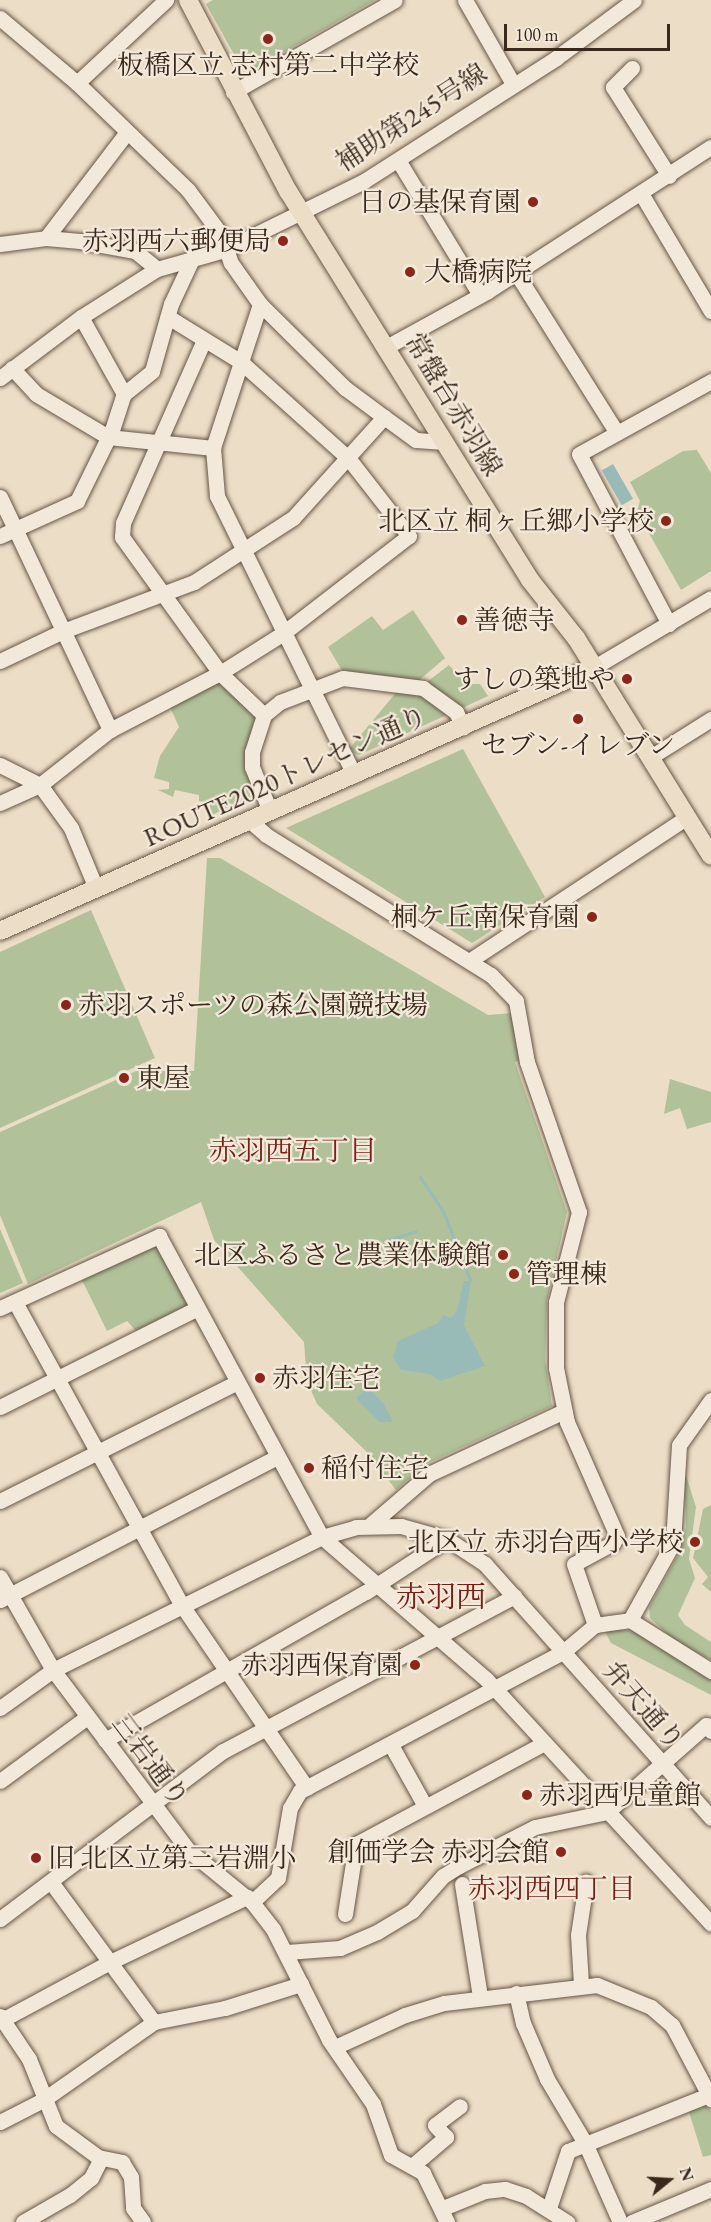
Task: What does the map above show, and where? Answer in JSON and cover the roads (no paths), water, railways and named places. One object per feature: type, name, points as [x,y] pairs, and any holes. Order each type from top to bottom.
[{"type":"main road","name":"常盤台赤羽線","points":[[188,0],[233,92],[301,209],[388,346],[444,442],[530,580],[576,638],[591,669],[711,856]]},
{"type":"main road","name":"ROUTE2020トレセン通り","points":[[0,931],[591,669]]},
{"type":"street","points":[[77,83],[166,0]]},
{"type":"street","points":[[233,92],[395,0]]},
{"type":"street","points":[[465,0],[513,82]]},
{"type":"street","name":"補助第245号線","points":[[6,373],[81,317],[157,269],[194,255],[224,250],[398,160],[513,82],[556,58],[634,0]]},
{"type":"street","points":[[0,18],[77,83],[188,190],[222,236],[224,250],[260,304],[345,388],[416,440],[444,442]]},
{"type":"street","points":[[632,68],[613,87],[669,176]]},
{"type":"street","points":[[46,238],[127,132]]},
{"type":"street","points":[[388,346],[480,295],[515,271],[642,195],[711,147]]},
{"type":"street","points":[[398,160],[480,295]]},
{"type":"street","points":[[642,195],[711,311]]},
{"type":"street","points":[[0,244],[46,238],[135,251],[157,269]]},
{"type":"street","points":[[0,536],[76,501],[108,437],[124,394],[152,371],[168,317],[194,255]]},
{"type":"street","points":[[515,271],[617,433]]},
{"type":"street","points":[[260,304],[213,448],[217,496],[282,634],[354,775]]},
{"type":"street","points":[[81,317],[124,394]]},
{"type":"street","points":[[0,803],[40,785],[110,730],[220,673],[282,634],[409,536],[348,458],[241,362],[168,317]]},
{"type":"street","points":[[204,340],[123,523],[122,537],[220,673],[264,715]]},
{"type":"street","points":[[6,373],[36,394],[108,437],[213,448]]},
{"type":"street","points":[[669,624],[579,454],[711,381]]},
{"type":"street","points":[[0,661],[63,631],[194,582],[241,549],[293,518],[384,417]]},
{"type":"street","points":[[0,497],[110,730]]},
{"type":"street","points":[[591,669],[711,598]]},
{"type":"street","points":[[270,811],[252,767],[255,733],[264,715],[280,702],[343,678],[423,688],[456,712],[463,727]]},
{"type":"street","points":[[649,758],[711,719]]},
{"type":"street","points":[[0,765],[40,785],[71,828],[96,888]]},
{"type":"street","points":[[470,961],[687,818]]},
{"type":"street","points":[[249,820],[266,835],[470,961],[510,990],[522,1023],[527,1062],[579,1212],[556,1302],[556,1368],[564,1411],[616,1536],[613,1544],[574,1564],[596,1625]]},
{"type":"street","points":[[0,1308],[159,1236],[276,1458],[322,1537],[495,1688],[711,1924]]},
{"type":"street","points":[[15,1302],[183,1607],[307,1788]]},
{"type":"street","points":[[0,1407],[196,1310]]},
{"type":"street","points":[[0,1501],[236,1383]]},
{"type":"street","points":[[630,1620],[674,1543],[679,1445],[711,1400]]},
{"type":"street","points":[[0,1708],[53,1670],[322,1537],[370,1525],[429,1474],[564,1411]]},
{"type":"street","points":[[4,1596],[276,1458]]},
{"type":"street","name":"弁天通り","points":[[370,1525],[417,1529],[447,1539],[485,1564],[711,1818]]},
{"type":"street","points":[[105,1740],[377,1586],[447,1539]]},
{"type":"street","name":"三岩通り","points":[[0,1577],[4,1596],[53,1670],[154,1806],[188,1850],[249,1900],[287,1952],[301,1984],[335,2047],[373,2104],[391,2155],[423,2174],[445,2215]]},
{"type":"street","points":[[0,1919],[154,1806],[223,1751],[514,1596]]},
{"type":"street","points":[[143,2222],[133,2208],[131,2177],[122,2162],[101,2158],[72,2142],[56,2126],[43,2100],[29,2059],[1,2019],[110,1962],[249,1900],[278,1878],[290,1808],[307,1788],[563,1652],[596,1625],[630,1620],[711,1671]]},
{"type":"street","points":[[0,1781],[87,1717]]},
{"type":"street","points":[[287,1952],[340,1948],[360,1941],[412,1911],[443,1876],[459,1866],[535,1827],[608,1812],[706,1725],[711,1731]]},
{"type":"street","points":[[345,1914],[356,1844],[544,1743]]},
{"type":"street","points":[[391,1745],[426,1806]]},
{"type":"street","points":[[51,1882],[154,2022]]},
{"type":"street","points":[[581,1984],[578,1935],[586,1882]]},
{"type":"street","points":[[462,1884],[480,1996]]},
{"type":"street","points":[[0,2122],[43,2100],[154,2022],[225,2008],[301,1984]]},
{"type":"street","points":[[335,2047],[405,2014],[480,1996],[581,1984],[622,1993],[672,2025],[710,2096],[568,2151],[549,2208]]},
{"type":"street","points":[[516,1993],[523,2023],[548,2079],[585,2143],[620,2222]]},
{"type":"street","points":[[412,2166],[446,2137],[435,2125],[460,2106]]},
{"type":"street","points":[[23,2222],[70,2195],[91,2178],[101,2158]]},
{"type":"street","points":[[632,2222],[711,2188]]},
{"type":"street","points":[[445,2215],[495,2189],[515,2191],[549,2208],[567,2222]]},
{"type":"water","points":[[613,464],[633,499],[622,505],[602,471]]},
{"type":"water","points":[[464,1281],[471,1281],[464,1325],[485,1366],[440,1381],[430,1374],[401,1370],[393,1357],[398,1341],[438,1323],[443,1315],[451,1318],[457,1311]]},
{"type":"water","points":[[368,1387],[384,1404],[393,1422],[379,1422],[356,1398]]},
{"type":"waterway","points":[[420,1177],[443,1211],[470,1280]]},
{"type":"waterway","points":[[389,1240],[416,1231]]},
{"type":"place","name":"板橋区立 志村第二中学校","points":[[268,39]]},
{"type":"place","name":"日の基保育園","points":[[533,202]]},
{"type":"place","name":"赤羽西六郵便局","points":[[283,241]]},
{"type":"place","name":"大橋病院","points":[[410,272]]},
{"type":"place","name":"北区立 桐ヶ丘郷小学校","points":[[666,521]]},
{"type":"place","name":"善徳寺","points":[[462,620]]},
{"type":"place","name":"すしの築地や","points":[[627,679]]},
{"type":"place","name":"セブン-イレブン","points":[[578,719]]},
{"type":"place","name":"桐ケ丘南保育園","points":[[592,917]]},
{"type":"place","name":"赤羽スポーツの森公園競技場","points":[[66,1005]]},
{"type":"place","name":"東屋","points":[[124,1078]]},
{"type":"place","name":"北区ふるさと農業体験館","points":[[503,1255]]},
{"type":"place","name":"管理棟","points":[[514,1274]]},
{"type":"place","name":"赤羽住宅","points":[[260,1378]]},
{"type":"place","name":"稲付住宅","points":[[309,1468]]},
{"type":"place","name":"北区立 赤羽台西小学校","points":[[695,1542]]},
{"type":"place","name":"赤羽西保育園","points":[[415,1665]]},
{"type":"place","name":"赤羽西児童館","points":[[527,1795]]},
{"type":"place","name":"創価学会 赤羽会館","points":[[561,1852]]},
{"type":"place","name":"旧 北区立第三岩淵小","points":[[36,1858]]},
{"type":"district","name":"赤羽西五丁目","points":[[293,1150]]},
{"type":"district","name":"赤羽西","points":[[441,1597]]},
{"type":"district","name":"赤羽西四丁目","points":[[552,1888]]}]
